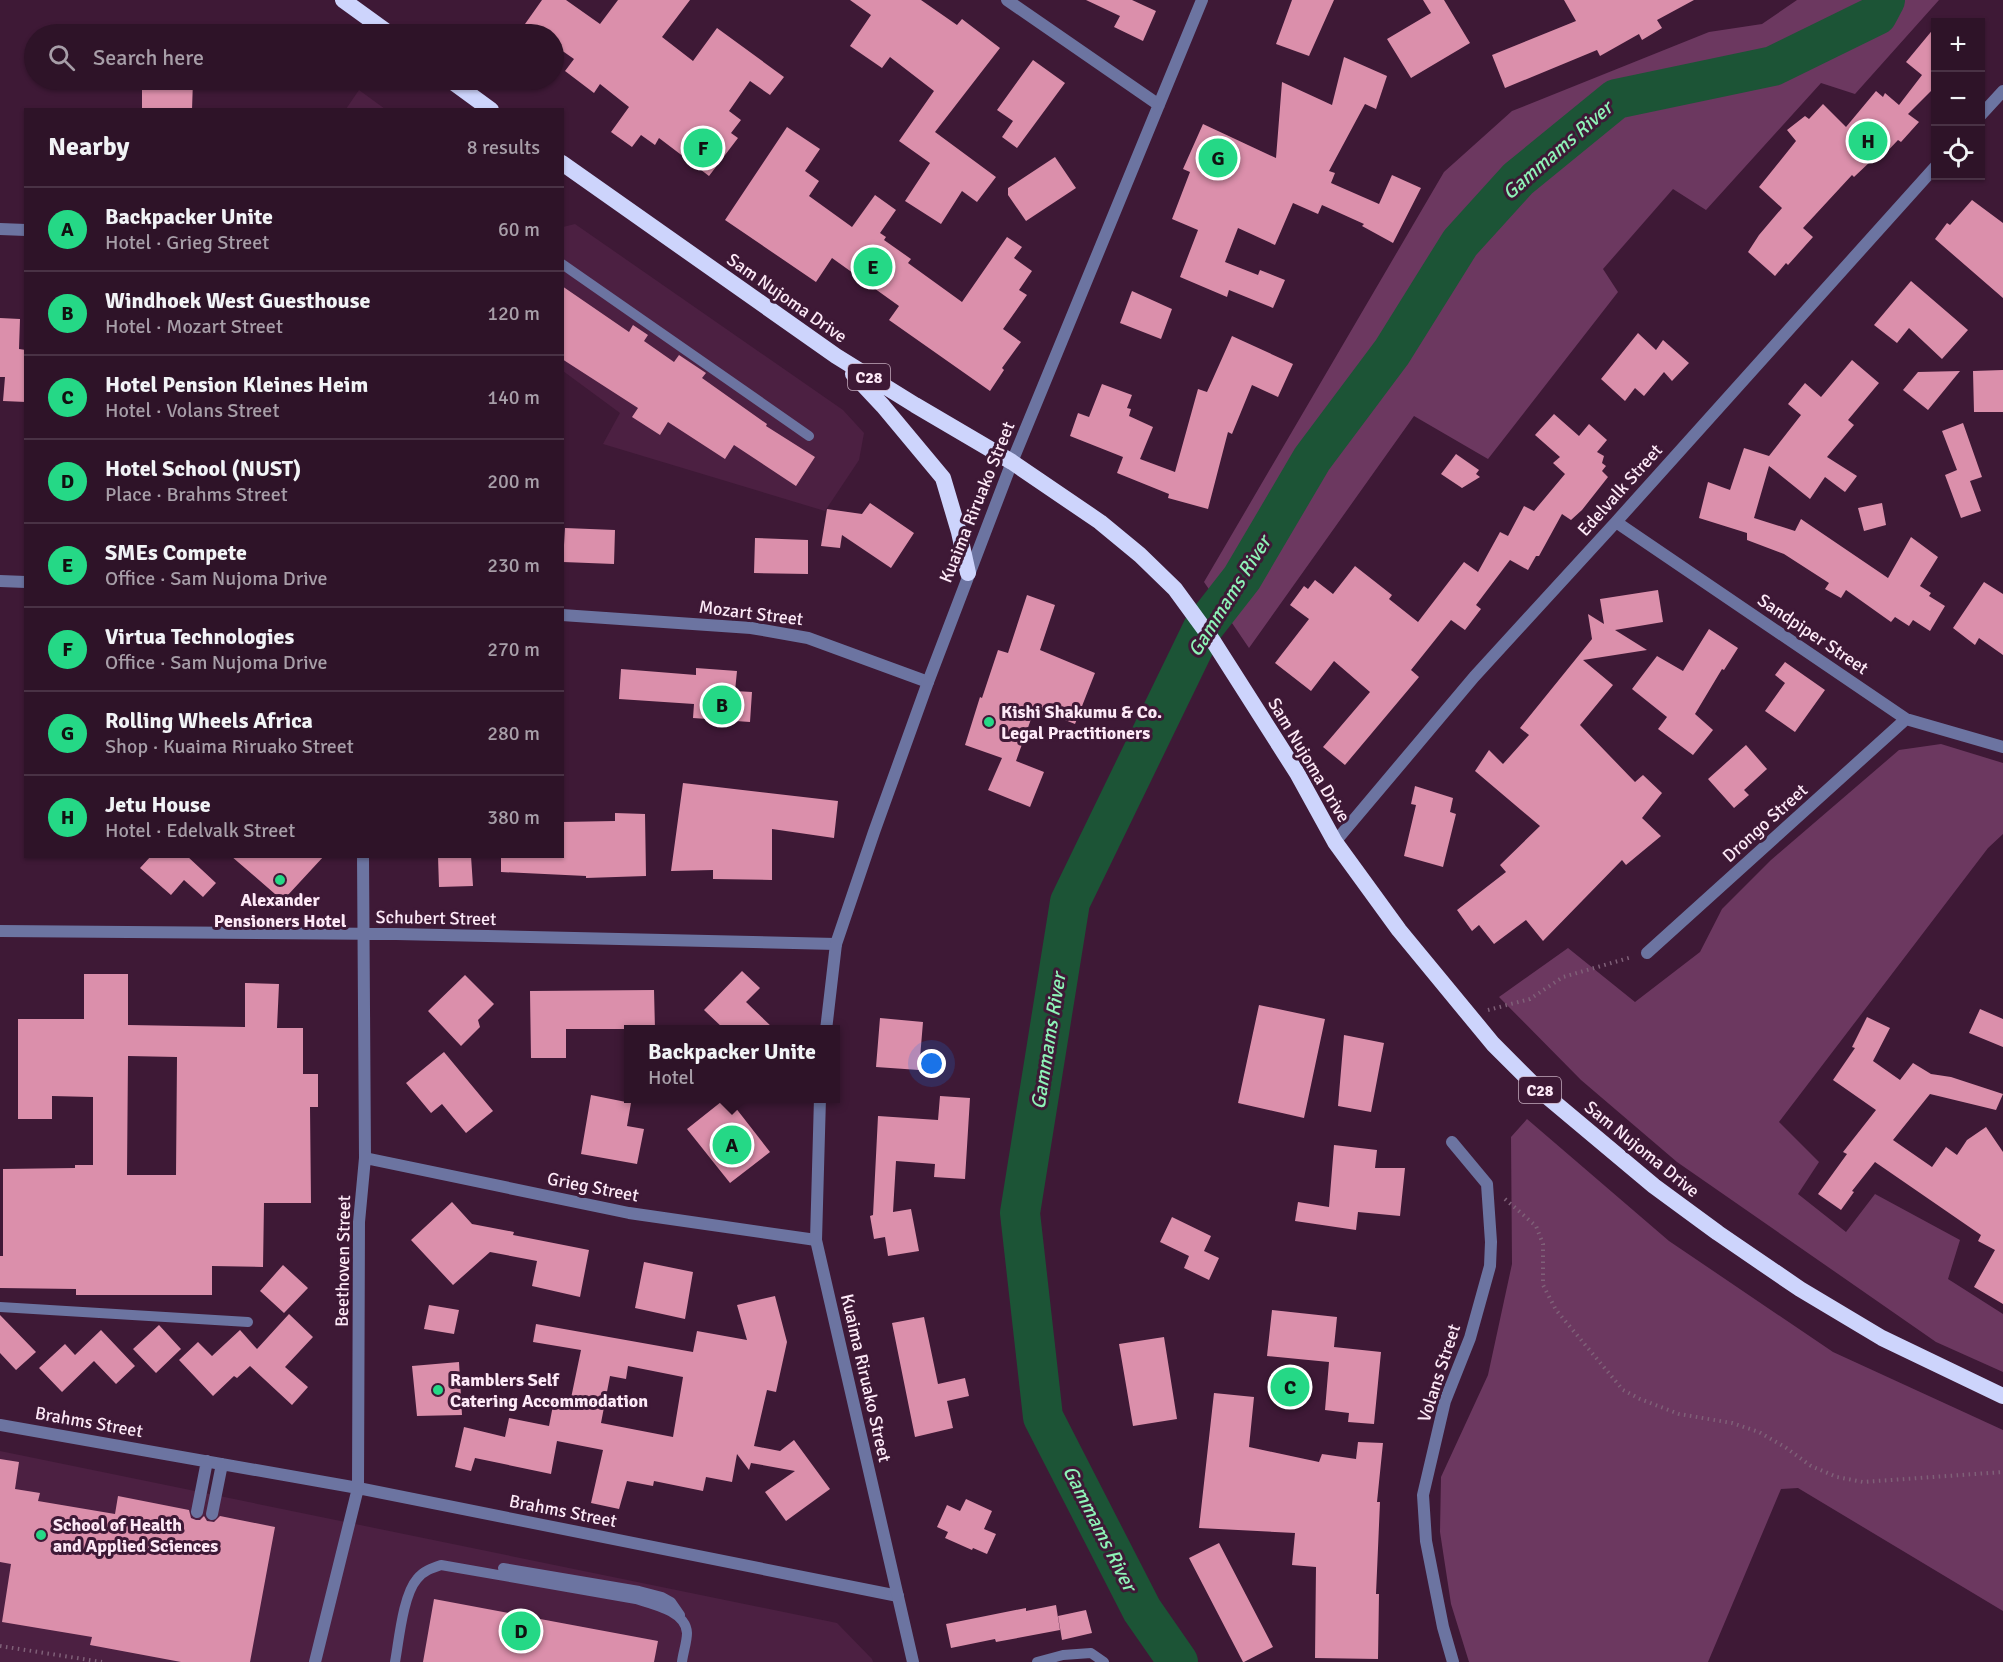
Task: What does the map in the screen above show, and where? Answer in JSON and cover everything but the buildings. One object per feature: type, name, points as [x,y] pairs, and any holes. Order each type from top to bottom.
[{"type":"highway","points":[[343,0],[376,24]]},
{"type":"highway","points":[[464,90],[488,108]]},
{"type":"highway","name":"Sam Nujoma Drive","points":[[565,170],[836,356],[1012,462],[1100,522],[1140,555],[1175,589],[1213,641],[1297,773],[1335,842],[1399,930],[1493,1044],[1537,1088],[1654,1186],[1718,1233],[1800,1288],[1882,1338],[2003,1396]]},
{"type":"highway","points":[[836,356],[883,406],[943,478],[968,573]]},
{"type":"street","points":[[1007,0],[1159,105]]},
{"type":"street","name":"Kuaima Riruako Street","points":[[826,1025],[836,944],[928,682],[1012,462],[1202,0]]},
{"type":"street","points":[[1985,111],[2003,91]]},
{"type":"street","name":"Edelvalk Street","points":[[1335,842],[1474,677],[1931,170]]},
{"type":"street","points":[[0,229],[24,230]]},
{"type":"street","name":"Sandpiper Street","points":[[1616,522],[1906,719],[2003,747]]},
{"type":"street","points":[[0,580],[24,582]]},
{"type":"street","name":"Mozart Street","points":[[564,615],[751,628],[808,638],[928,682]]},
{"type":"street","name":"Drongo Street","points":[[1647,953],[1906,719]]},
{"type":"street","name":"Beethoven Street","points":[[315,1662],[358,1488],[359,1222],[365,1158],[363,858]]},
{"type":"street","name":"Schubert Street","points":[[0,931],[836,944]]},
{"type":"street","name":"Kuaima Riruako Street","points":[[820,1103],[816,1240],[913,1662]]},
{"type":"street","points":[[1452,1142],[1487,1184]]},
{"type":"street","name":"Grieg Street","points":[[365,1158],[629,1213],[816,1240]]},
{"type":"street","name":"Volans Street","points":[[1453,1662],[1443,1626],[1426,1541],[1423,1495],[1445,1401],[1470,1338],[1490,1266],[1491,1242],[1487,1184]]},
{"type":"street","name":"Brahms Street","points":[[0,1425],[358,1488],[898,1596]]},
{"type":"street","points":[[197,1512],[207,1461]]},
{"type":"street","points":[[212,1514],[222,1464]]},
{"type":"lane","points":[[564,265],[809,436]]},
{"type":"lane","points":[[0,1307],[248,1322]]},
{"type":"lane","points":[[395,1662],[409,1591],[417,1578],[428,1569],[441,1564],[636,1599],[662,1607],[682,1621],[687,1632],[681,1662]]},
{"type":"lane","points":[[1036,1662],[1063,1655],[1091,1653],[1104,1662]]},
{"type":"path","points":[[1466,1012],[1495,1010],[1530,999],[1563,976],[1647,953]]},
{"type":"path","points":[[1487,1184],[1536,1226],[1543,1244],[1543,1285],[1556,1310],[1623,1390],[1679,1414],[1732,1423],[1759,1432],[1811,1466],[1838,1477],[1863,1482],[2003,1472]]},
{"type":"path","points":[[0,1646],[102,1662]]},
{"type":"shaded area","points":[[1797,0],[1939,0],[1855,94],[1821,83],[1706,210],[1673,189],[1603,269],[1618,292],[1488,459],[1414,416],[1249,648],[1204,582],[1444,172],[1512,111],[1709,32],[1762,24]]},
{"type":"shaded area","points":[[359,90],[384,108],[347,108]]},
{"type":"shaded area","points":[[575,224],[843,410],[864,433],[859,460],[825,511],[603,444],[620,413],[564,372],[564,227]]},
{"type":"shaded area","points":[[1941,744],[2003,763],[2003,834],[1988,848],[1779,1122],[1819,1162],[1798,1194],[1846,1232],[1875,1194],[1960,1240],[1948,1279],[2003,1314],[2003,1372],[1936,1342],[1677,1162],[1581,1080],[1499,997],[1568,948],[1635,1002],[1700,952],[1722,909],[1771,860],[1899,750]]},
{"type":"shaded area","points":[[1527,1119],[1669,1241],[1833,1352],[2003,1430],[2003,1611],[1798,1488],[1781,1489],[1708,1662],[1469,1662],[1451,1604],[1440,1532],[1441,1477],[1488,1375],[1512,1264],[1511,1137]]},
{"type":"shaded area","points":[[0,1451],[837,1623],[873,1662],[0,1662]]},
{"type":"waterway","name":"Gammams River","points":[[1178,1662],[1142,1610],[1043,1417],[1020,1213],[1070,902],[1203,628],[1242,578],[1312,459],[1392,352],[1460,243],[1518,179],[1616,99],[1773,66],[1877,15],[1885,0]]},
{"type":"place","name":"Jetu House","points":[[1868,141]]},
{"type":"place","name":"Virtua Technologies","points":[[703,148]]},
{"type":"place","name":"Rolling Wheels Africa","points":[[1218,158]]},
{"type":"place","name":"SMEs Compete","points":[[873,267]]},
{"type":"place","name":"Windhoek West Guesthouse","points":[[722,705]]},
{"type":"place","name":"Kishi Shakumu & Co. Legal Practitioners","points":[[989,722]]},
{"type":"place","name":"Alexander Pensioners Hotel","points":[[280,880]]},
{"type":"place","name":"Backpacker Unite","points":[[732,1145]]},
{"type":"place","name":"Hotel Pension Kleines Heim","points":[[1290,1387]]},
{"type":"place","name":"Ramblers Self Catering Accommodation","points":[[438,1390]]},
{"type":"place","name":"School of Health and Applied Sciences","points":[[41,1535]]},
{"type":"place","name":"Hotel School (NUST)","points":[[521,1631]]}]
